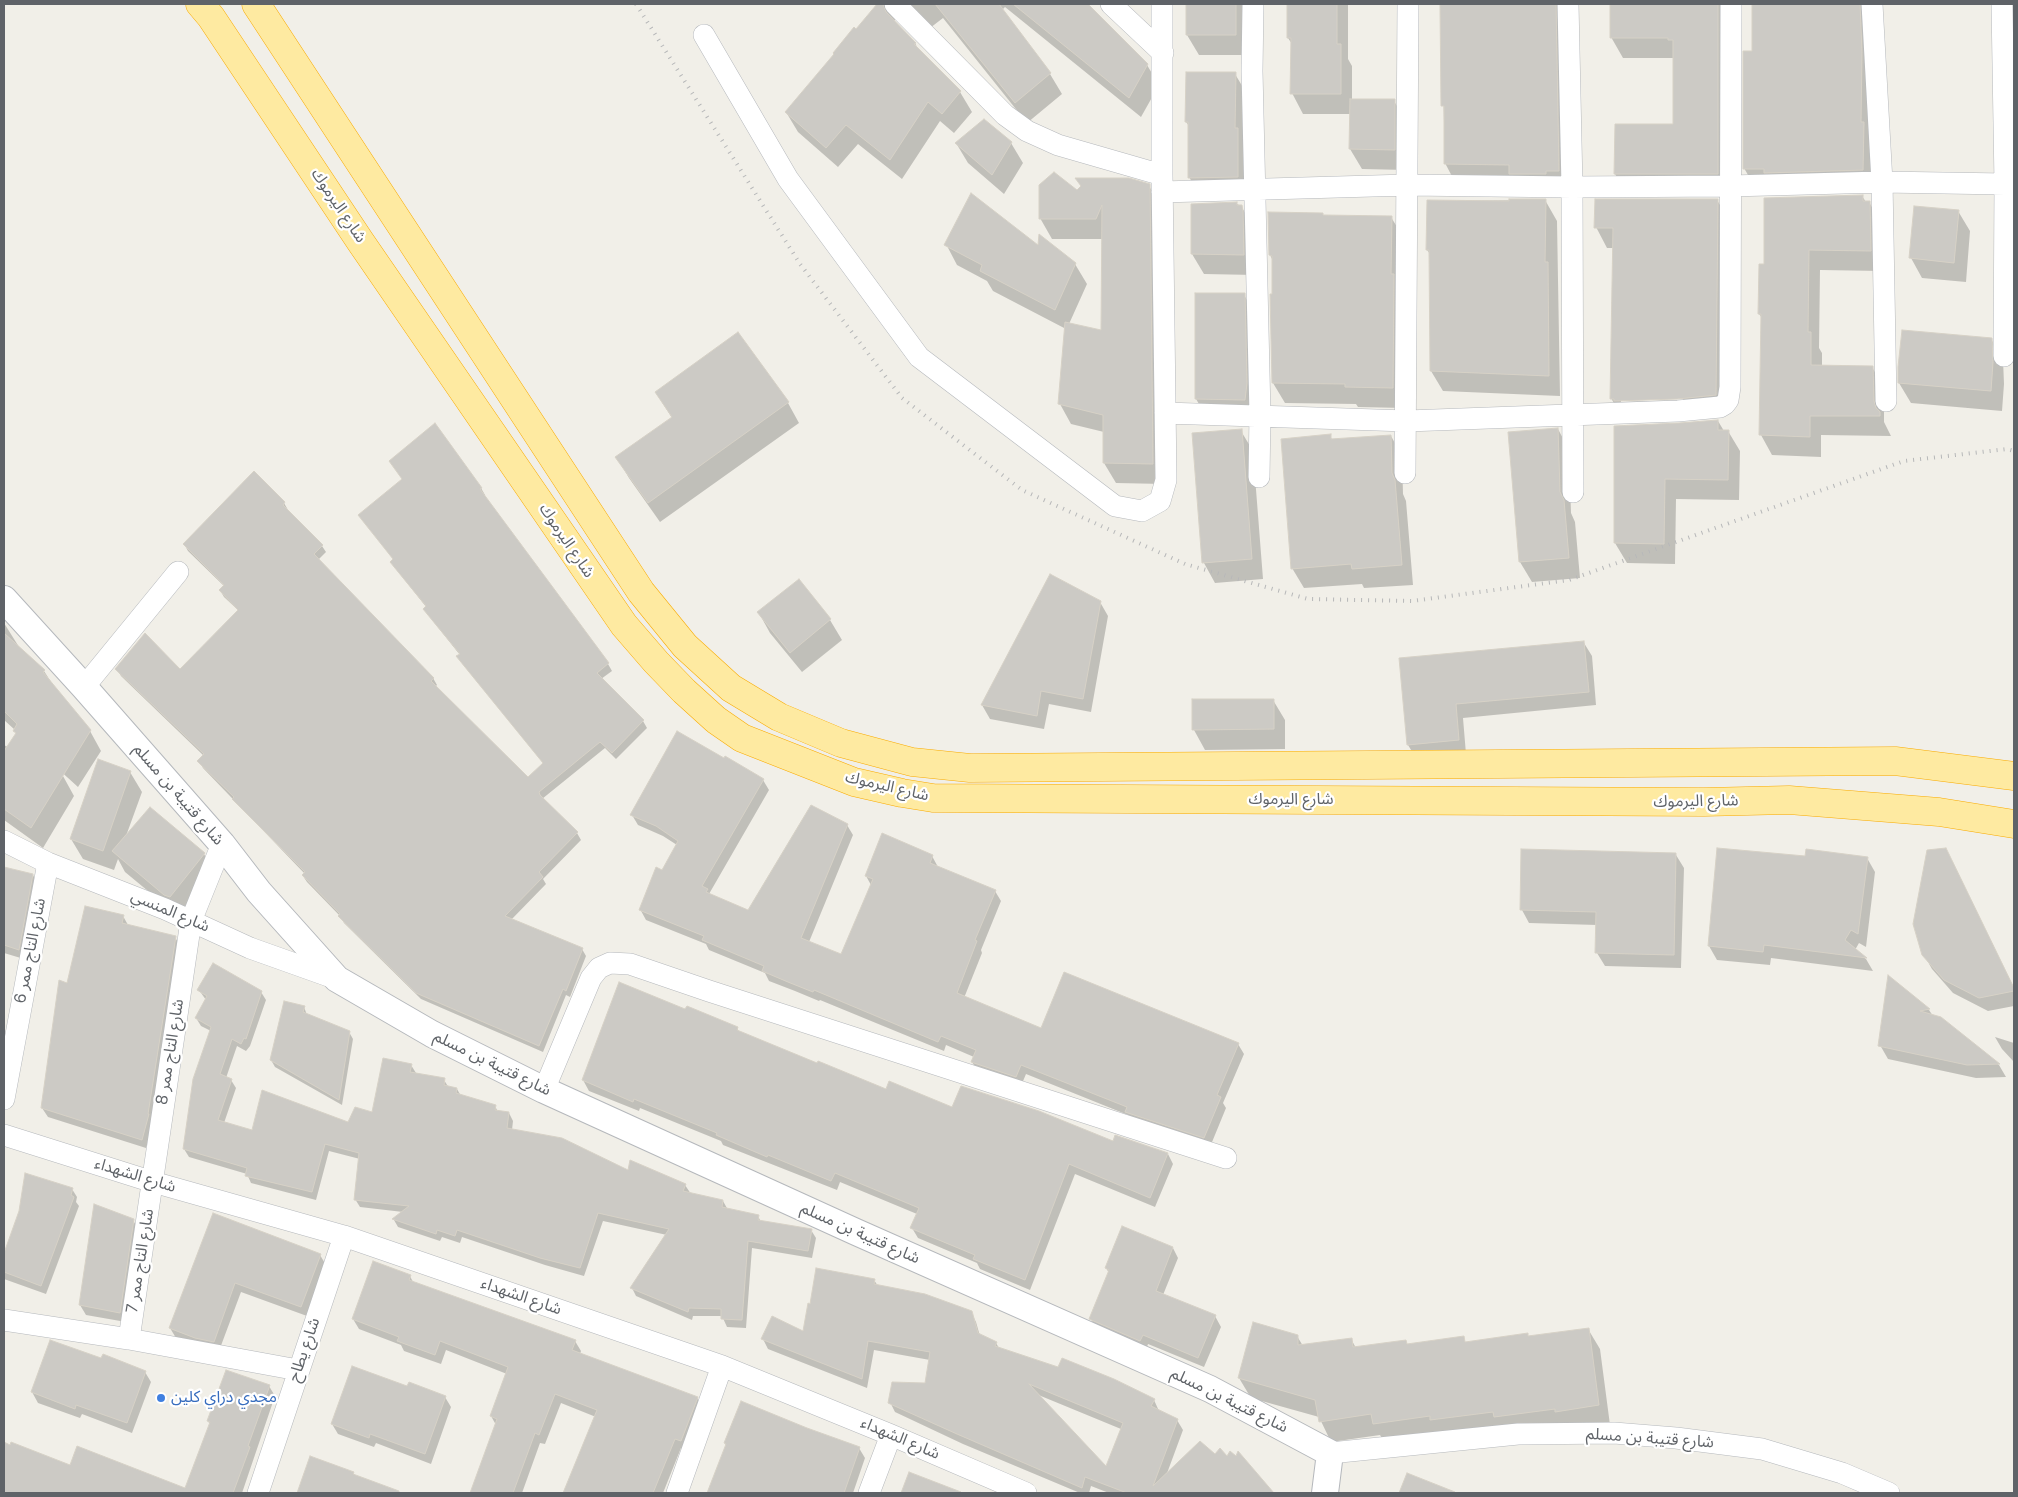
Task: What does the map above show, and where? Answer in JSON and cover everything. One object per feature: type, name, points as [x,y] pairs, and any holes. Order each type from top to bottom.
[{"type":"highway","name":"شارع اليرموك","points":[[200,4],[211,17],[366,249],[624,625],[684,691],[716,720],[742,738],[854,782],[902,794],[933,798],[1704,802],[1788,800],[1939,812],[2014,824]]},
{"type":"highway","name":"شارع اليرموك","points":[[256,4],[641,592],[685,646],[731,688],[779,717],[841,743],[912,762],[970,768],[1895,760],[2014,776]]},
{"type":"street","points":[[895,4],[1005,115],[1027,132],[1162,184],[1254,190],[1408,185],[1572,187],[1730,186],[1882,182],[2005,184]]},
{"type":"street","points":[[1111,4],[1162,53]]},
{"type":"street","points":[[704,35],[788,179],[919,357],[1115,506],[1142,511],[1160,501],[1166,480],[1162,184],[1162,4]]},
{"type":"street","points":[[1253,4],[1252,71],[1260,415],[1259,477]]},
{"type":"street","points":[[1405,473],[1407,421],[1408,4]]},
{"type":"street","points":[[1568,4],[1572,187],[1573,492]]},
{"type":"street","points":[[1165,413],[1407,421],[1687,411],[1720,407],[1728,400],[1730,387],[1731,4]]},
{"type":"street","points":[[1872,4],[1882,182],[1886,401]]},
{"type":"street","points":[[2002,4],[2005,184],[2004,356]]},
{"type":"street","points":[[84,687],[178,572]]},
{"type":"street","name":"شارع قتيبة بن مسلم","points":[[4,599],[222,844],[259,892],[337,979],[432,1034],[544,1090],[856,1232],[1210,1388],[1330,1453],[1518,1434],[1614,1433],[1676,1438],[1762,1449],[1842,1473],[1890,1493]]},
{"type":"street","name":"شارع المنسي","points":[[4,841],[48,863],[165,909],[250,948],[337,979]]},
{"type":"street","name":"شارع التاج ممر 8","points":[[153,1182],[190,921],[222,844]]},
{"type":"street","name":"شارع التاج ممر 6","points":[[4,1099],[48,863]]},
{"type":"street","points":[[544,1090],[591,978],[599,968],[610,963],[630,964],[1226,1158]]},
{"type":"street","name":"شارع الشهداء","points":[[4,1135],[153,1182],[344,1236],[722,1366],[1026,1493]]},
{"type":"street","name":"شارع التاج ممر 7","points":[[129,1339],[153,1182]]},
{"type":"street","name":"شارع يطاح","points":[[258,1493],[344,1236]]},
{"type":"street","points":[[4,1320],[129,1339],[298,1370]]},
{"type":"street","points":[[677,1493],[722,1366]]},
{"type":"street","points":[[870,1493],[891,1435]]},
{"type":"street","points":[[1325,1493],[1330,1453]]},
{"type":"building","points":[[877,4],[883,4],[886,12],[916,43],[914,44],[961,91],[942,114],[928,102],[890,160],[846,125],[826,148],[785,112],[854,27],[856,29]]},
{"type":"building","points":[[935,4],[999,4],[1051,73],[1015,103]]},
{"type":"building","points":[[1013,4],[1088,4],[1148,64],[1129,98]]},
{"type":"building","points":[[1186,4],[1236,4],[1236,35],[1186,35]]},
{"type":"building","points":[[1287,4],[1337,4],[1337,44],[1341,44],[1341,94],[1290,94],[1291,38],[1287,38]]},
{"type":"building","points":[[1440,4],[1556,4],[1559,171],[1546,171],[1546,174],[1509,174],[1509,165],[1444,164],[1444,106],[1441,106]]},
{"type":"building","points":[[1610,4],[1718,4],[1718,174],[1614,174],[1615,124],[1673,124],[1673,40],[1668,40],[1668,38],[1610,38]]},
{"type":"building","points":[[1752,4],[1860,4],[1862,52],[1861,122],[1864,122],[1863,170],[1764,173],[1764,169],[1743,169],[1743,51],[1752,51]]},
{"type":"building","points":[[1186,72],[1236,72],[1235,128],[1238,128],[1238,177],[1188,178],[1188,122],[1185,122]]},
{"type":"building","points":[[1350,99],[1395,99],[1395,150],[1349,149]]},
{"type":"building","points":[[984,119],[1012,142],[992,175],[955,143]]},
{"type":"building","points":[[1054,172],[1077,190],[1081,186],[1075,178],[1129,178],[1150,184],[1153,464],[1103,463],[1103,415],[1058,404],[1065,322],[1101,330],[1102,205],[1096,219],[1039,219],[1039,185]]},
{"type":"building","points":[[971,193],[1038,245],[1039,234],[1076,263],[1055,310],[980,271],[982,265],[944,245]]},
{"type":"building","points":[[1863,195],[1863,201],[1870,201],[1871,251],[1809,250],[1808,332],[1811,332],[1811,365],[1873,366],[1874,401],[1880,416],[1810,416],[1810,437],[1759,435],[1761,314],[1758,314],[1759,264],[1764,264],[1764,198]]},
{"type":"building","points":[[1509,199],[1546,199],[1545,262],[1548,262],[1549,376],[1430,371],[1429,250],[1426,250],[1427,200],[1509,201]]},
{"type":"building","points":[[1595,199],[1718,199],[1716,395],[1677,399],[1614,401],[1614,399],[1610,399],[1613,228],[1594,228]]},
{"type":"building","points":[[1237,202],[1237,205],[1242,205],[1243,211],[1244,255],[1191,254],[1191,204]]},
{"type":"building","points":[[1914,206],[1959,210],[1954,263],[1909,258]]},
{"type":"building","points":[[1268,212],[1392,216],[1391,274],[1394,274],[1393,388],[1345,387],[1345,384],[1272,383],[1270,294],[1272,294],[1272,256],[1269,255]]},
{"type":"building","points":[[1195,293],[1245,293],[1247,383],[1245,400],[1195,399]]},
{"type":"building","points":[[1902,330],[1992,338],[1991,391],[1898,383]]},
{"type":"building","points":[[738,332],[789,402],[648,503],[615,457],[672,417],[655,392]]},
{"type":"building","points":[[1718,420],[1718,430],[1729,430],[1728,480],[1665,479],[1664,544],[1614,543],[1614,426]]},
{"type":"building","points":[[435,423],[482,488],[480,489],[609,663],[597,673],[644,720],[612,753],[600,742],[539,792],[578,832],[539,872],[543,877],[505,916],[583,948],[566,991],[563,989],[539,1046],[416,993],[338,916],[340,914],[302,875],[305,872],[197,761],[204,754],[115,669],[145,633],[180,669],[238,610],[219,590],[224,585],[183,544],[254,471],[285,502],[283,505],[323,545],[314,554],[434,678],[431,681],[528,777],[543,763],[456,656],[460,654],[423,609],[426,606],[390,562],[393,559],[358,515],[402,479],[389,461]]},
{"type":"building","points":[[1558,428],[1560,492],[1564,500],[1569,558],[1519,562],[1508,432]]},
{"type":"building","points":[[1242,429],[1252,559],[1202,563],[1192,433]]},
{"type":"building","points":[[1331,434],[1331,439],[1391,435],[1392,473],[1395,480],[1402,565],[1352,569],[1351,564],[1291,569],[1281,439]]},
{"type":"building","points":[[1050,574],[1101,601],[1083,699],[1041,691],[1037,716],[981,705]]},
{"type":"building","points":[[799,579],[831,619],[790,653],[757,612]]},
{"type":"building","points":[[4,633],[45,670],[43,672],[91,730],[31,828],[4,809],[4,751],[16,733],[13,731],[17,724],[4,711]]},
{"type":"building","points":[[1584,641],[1589,692],[1456,704],[1459,740],[1407,745],[1399,658]]},
{"type":"building","points":[[1192,699],[1274,699],[1274,729],[1192,730]]},
{"type":"building","points":[[677,731],[764,779],[702,886],[708,889],[706,892],[748,910],[811,805],[848,824],[801,938],[841,954],[873,879],[865,876],[882,833],[933,855],[930,863],[996,890],[975,940],[977,941],[957,993],[1041,1028],[1064,972],[1239,1043],[1217,1095],[1221,1097],[1204,1138],[1125,1112],[1127,1107],[1021,1065],[1016,1077],[971,1062],[976,1050],[941,1036],[938,1042],[814,990],[813,992],[788,982],[762,971],[764,966],[702,940],[704,936],[639,910],[656,867],[662,870],[678,841],[656,826],[630,815]]},
{"type":"building","points":[[98,759],[131,771],[103,851],[70,839]]},
{"type":"building","points":[[150,807],[205,853],[170,897],[164,895],[112,851]]},
{"type":"building","points":[[1717,848],[1805,856],[1806,849],[1868,857],[1858,934],[1851,930],[1845,940],[1867,958],[1764,945],[1763,952],[1708,946]]},
{"type":"building","points":[[1946,848],[2014,991],[1979,998],[1944,980],[1922,955],[1913,924],[1927,850]]},
{"type":"building","points":[[1521,849],[1676,853],[1674,955],[1595,953],[1596,912],[1520,910]]},
{"type":"building","points":[[4,867],[33,874],[19,950],[4,945]]},
{"type":"building","points":[[85,906],[124,915],[122,923],[176,936],[149,1114],[142,1140],[41,1108],[59,980],[67,983]]},
{"type":"building","points":[[213,963],[262,991],[246,1039],[244,1038],[241,1044],[232,1039],[220,1074],[232,1079],[218,1120],[252,1130],[262,1090],[348,1122],[355,1107],[372,1112],[383,1058],[412,1064],[410,1072],[445,1078],[444,1085],[457,1088],[456,1093],[496,1105],[495,1110],[509,1112],[507,1128],[562,1138],[628,1170],[630,1160],[686,1184],[683,1191],[723,1200],[722,1207],[759,1215],[758,1220],[812,1229],[808,1251],[748,1241],[742,1320],[721,1319],[721,1309],[689,1308],[688,1312],[630,1288],[669,1229],[598,1213],[580,1268],[540,1258],[457,1230],[455,1236],[437,1230],[436,1234],[392,1219],[409,1206],[354,1200],[359,1153],[325,1144],[312,1192],[245,1176],[247,1168],[183,1149],[193,1079],[211,1027],[195,1018],[207,996],[197,990]]},
{"type":"building","points":[[1888,975],[1930,1009],[1920,1011],[1941,1017],[2000,1064],[1967,1065],[1878,1046]]},
{"type":"building","points":[[619,982],[685,1009],[687,1006],[738,1027],[737,1030],[886,1089],[889,1081],[952,1107],[961,1086],[1039,1111],[1113,1141],[1115,1135],[1168,1153],[1150,1198],[1069,1164],[1025,1280],[973,1259],[975,1255],[910,1228],[919,1208],[835,1173],[831,1181],[768,1155],[767,1157],[716,1135],[717,1133],[634,1099],[633,1102],[582,1080]]},
{"type":"building","points":[[284,1001],[305,1006],[303,1012],[350,1031],[339,1100],[270,1060]]},
{"type":"building","points":[[25,1173],[73,1188],[71,1195],[74,1197],[41,1286],[4,1272],[4,1253],[19,1211]]},
{"type":"building","points":[[94,1204],[134,1219],[120,1313],[79,1305]]},
{"type":"building","points":[[213,1213],[321,1254],[301,1307],[235,1283],[214,1342],[195,1338],[169,1328]]},
{"type":"building","points":[[1122,1226],[1173,1247],[1156,1291],[1216,1315],[1198,1358],[1143,1335],[1140,1341],[1089,1319],[1109,1270],[1105,1268]]},
{"type":"building","points":[[373,1261],[411,1275],[409,1280],[576,1340],[572,1350],[698,1397],[681,1441],[675,1439],[653,1493],[563,1493],[597,1410],[555,1394],[539,1435],[535,1433],[513,1493],[470,1493],[497,1419],[490,1416],[508,1367],[440,1341],[435,1355],[397,1341],[399,1337],[352,1319]]},
{"type":"building","points":[[816,1268],[875,1279],[874,1284],[925,1294],[972,1311],[978,1333],[997,1342],[995,1346],[1058,1367],[1062,1358],[1114,1379],[1155,1399],[1151,1406],[1178,1419],[1153,1486],[1200,1441],[1215,1454],[1220,1448],[1227,1456],[1230,1451],[1236,1456],[1238,1451],[1274,1493],[1127,1493],[1085,1477],[1082,1488],[888,1403],[892,1382],[925,1383],[930,1352],[868,1341],[862,1379],[761,1339],[772,1316],[803,1331],[808,1303],[810,1304]],"holes":[[[1029,1384],[1123,1423],[1106,1466]]]},
{"type":"building","points":[[1253,1322],[1298,1335],[1298,1345],[1352,1338],[1353,1347],[1406,1340],[1407,1344],[1464,1336],[1465,1342],[1528,1333],[1528,1336],[1589,1328],[1599,1405],[1555,1412],[1555,1409],[1494,1417],[1493,1412],[1430,1420],[1430,1416],[1373,1424],[1371,1414],[1319,1422],[1315,1400],[1238,1378]]},
{"type":"building","points":[[50,1340],[101,1358],[103,1354],[146,1371],[127,1423],[76,1405],[75,1409],[31,1392]]},
{"type":"building","points":[[352,1366],[407,1386],[409,1382],[446,1396],[425,1454],[370,1434],[369,1438],[331,1424]]},
{"type":"building","points":[[226,1370],[270,1385],[233,1493],[4,1493],[4,1442],[10,1445],[11,1442],[70,1465],[77,1446],[185,1488],[210,1422],[207,1421]]},
{"type":"building","points":[[741,1401],[860,1447],[844,1493],[707,1493]]},
{"type":"building","points":[[310,1456],[354,1472],[353,1474],[399,1491],[399,1493],[297,1493]]},
{"type":"building","points":[[909,1472],[961,1492],[961,1493],[901,1493]]},
{"type":"building","points":[[1407,1473],[1455,1492],[1455,1493],[1399,1493]]},
{"type":"railway","points":[[636,4],[800,264],[902,398],[1022,490],[1185,564],[1308,599],[1412,601],[1569,580],[1904,461],[2007,449],[2014,451]]},
{"type":"place","name":"مجدي دراي كلين","points":[[161,1398]]}]
